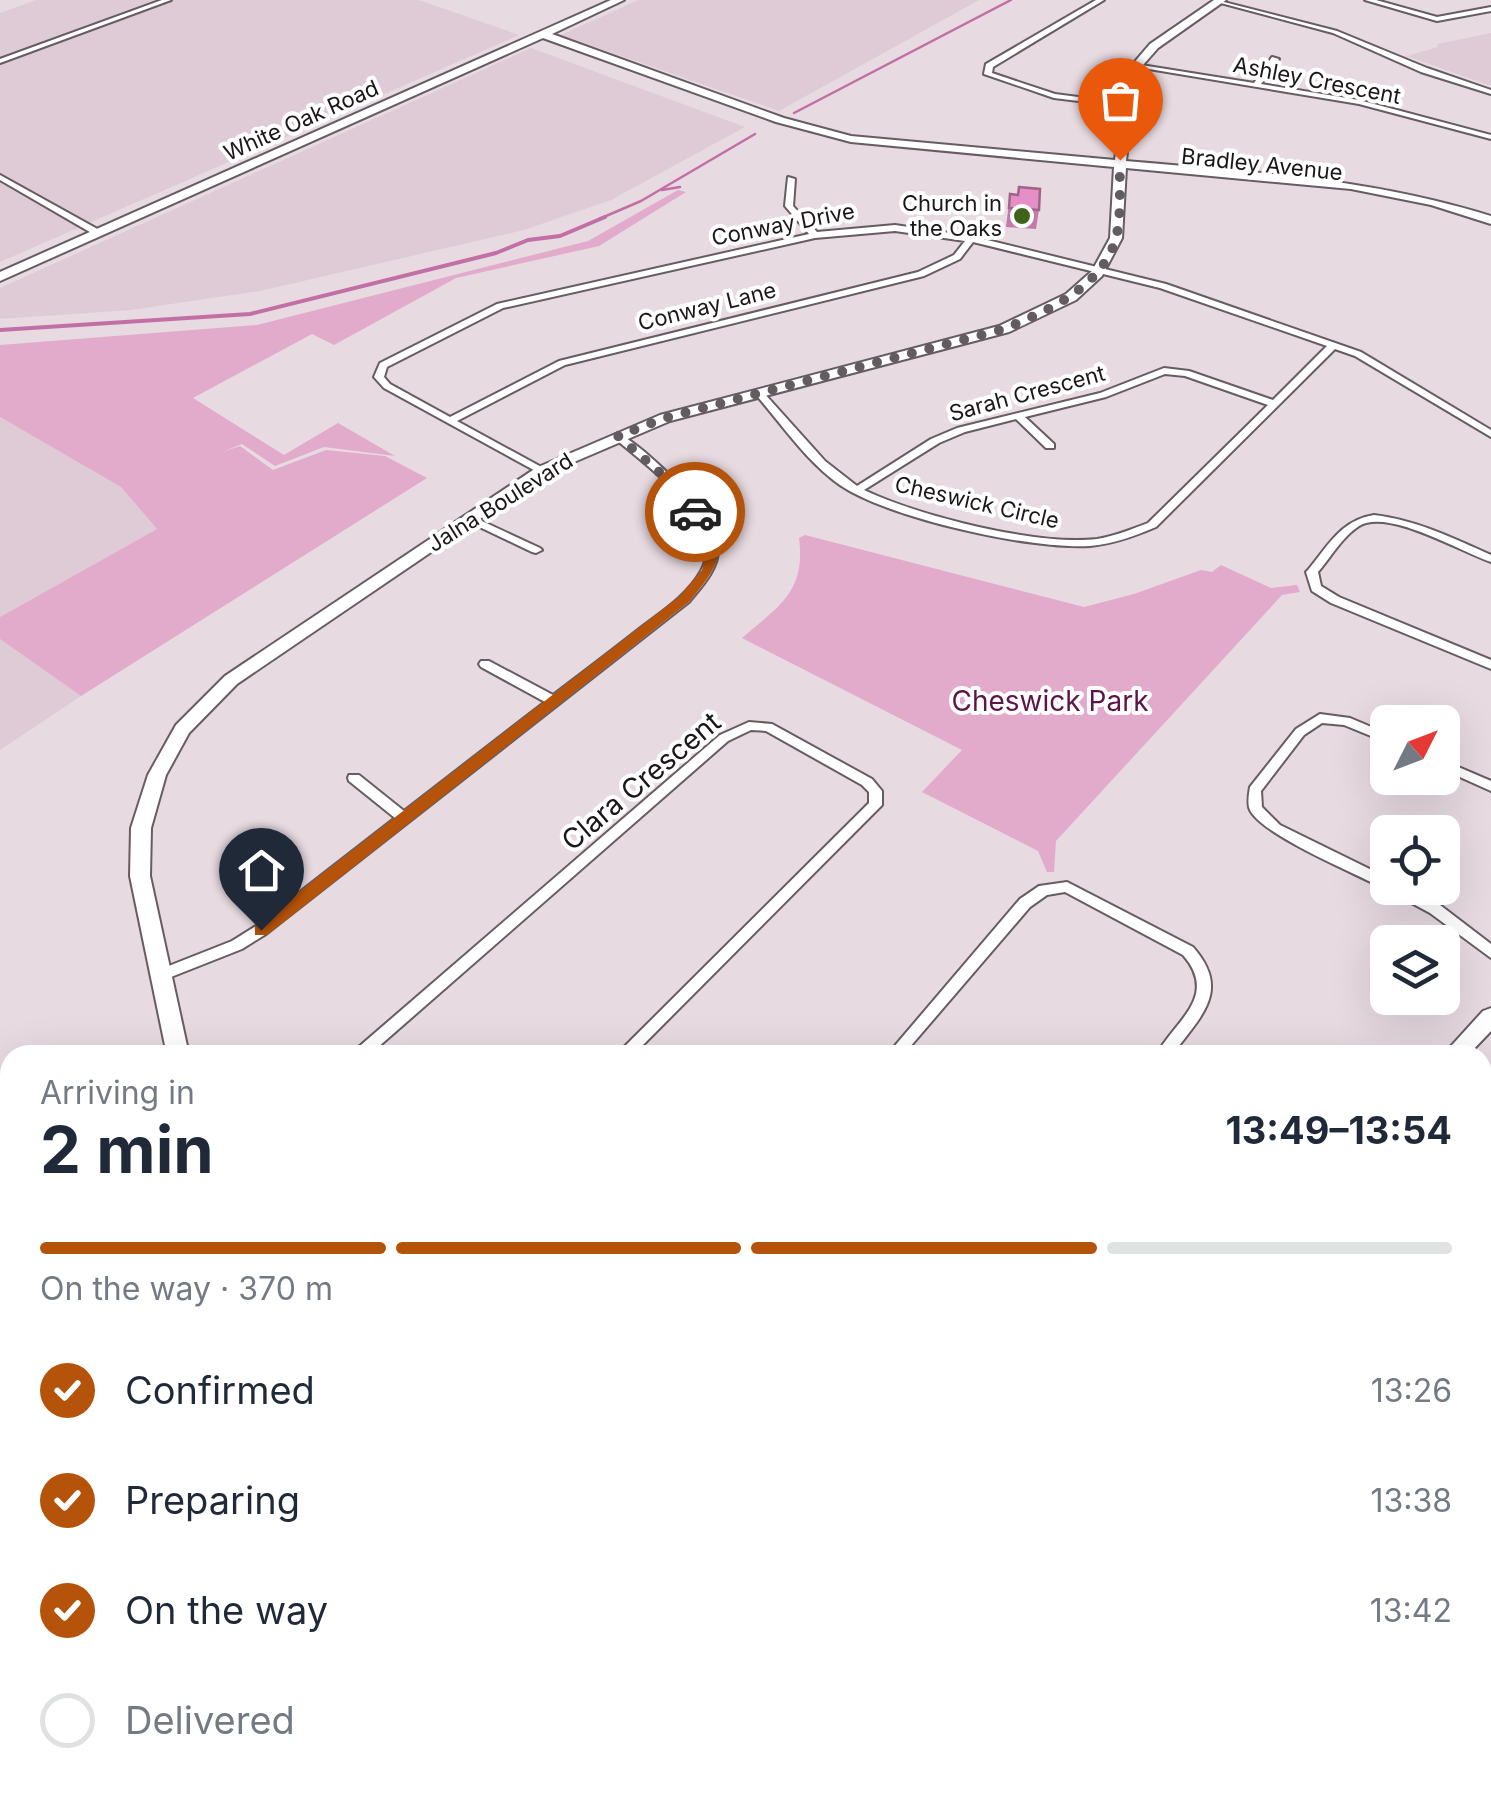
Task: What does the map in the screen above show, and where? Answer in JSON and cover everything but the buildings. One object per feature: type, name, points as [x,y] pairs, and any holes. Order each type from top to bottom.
[{"type":"street","points":[[0,60],[168,0]]},
{"type":"street","name":"White Oak Road","points":[[0,277],[619,0]]},
{"type":"street","points":[[1100,0],[999,60],[990,66],[988,74],[1054,96],[1125,105]]},
{"type":"street","points":[[1368,0],[1437,18],[1491,9]]},
{"type":"street","points":[[1135,66],[1154,46],[1220,1]]},
{"type":"street","name":"Ashley Crescent","points":[[1220,1],[1334,32],[1424,70],[1491,92]]},
{"type":"street","name":"Bradley Avenue","points":[[543,34],[796,125],[905,147],[1341,192],[1427,209],[1491,229]]},
{"type":"street","points":[[1256,85],[1275,58]]},
{"type":"street","name":"Jalna Boulevard","points":[[176,1045],[140,876],[141,828],[157,775],[182,729],[231,680],[541,471],[665,418],[1004,329],[1070,296],[1097,272],[1116,238],[1125,105],[1135,66]]},
{"type":"street","name":"Ashley Crescent","points":[[1135,66],[1359,102],[1491,137]]},
{"type":"street","name":"Bradley Avenue","points":[[1120,168],[1351,186],[1434,202],[1491,220]]},
{"type":"street","points":[[0,178],[98,233]]},
{"type":"street","points":[[791,178],[790,206],[816,235]]},
{"type":"street","name":"Conway Drive","points":[[541,471],[387,386],[379,377],[384,365],[500,306],[816,235],[895,228],[971,239],[1163,286],[1358,354],[1491,434]]},
{"type":"street","name":"Conway Lane","points":[[451,420],[562,363],[921,274],[956,258],[971,239]]},
{"type":"street","name":"Cheswick Circle","points":[[760,394],[826,468],[856,490],[909,510],[1044,542],[1087,543],[1123,538],[1163,516],[1332,346]]},
{"type":"street","name":"Sarah Crescent","points":[[856,490],[934,441],[1103,395],[1164,371],[1186,374],[1275,404]]},
{"type":"street","points":[[1019,416],[1050,446]]},
{"type":"street","points":[[162,975],[238,945],[261,930],[684,599],[708,571],[713,546],[708,527],[666,478],[618,436]]},
{"type":"street","points":[[1491,558],[1373,517],[1358,522],[1312,572],[1316,588],[1335,600],[1491,665]]},
{"type":"street","points":[[471,518],[536,550]]},
{"type":"street","points":[[486,664],[552,700]]},
{"type":"street","points":[[1370,731],[1346,720],[1320,718],[1300,732],[1255,790],[1256,809],[1275,828],[1370,875]]},
{"type":"street","name":"Clara Crescent","points":[[370,1045],[724,738],[749,726],[768,728],[867,782],[876,791],[875,805],[633,1045]]},
{"type":"street","points":[[1460,772],[1491,786]]},
{"type":"street","points":[[354,778],[404,818]]},
{"type":"street","points":[[903,1045],[1025,903],[1044,890],[1067,887],[1188,951],[1203,964],[1208,983],[1204,994],[1170,1045]]},
{"type":"street","points":[[1428,905],[1491,952]]},
{"type":"street","points":[[1464,1045],[1491,1018]]},
{"type":"shaded area","points":[[36,0],[419,0],[519,35],[0,262],[0,13]]},
{"type":"shaded area","points":[[638,0],[979,0],[779,111],[561,35]]},
{"type":"shaded area","points":[[1491,33],[1491,86],[1407,56],[1438,47],[1437,44]]},
{"type":"shaded area","points":[[531,48],[745,127],[611,200],[524,230],[260,291],[131,310],[0,319],[0,288]]},
{"type":"shaded area","points":[[0,417],[121,487],[157,529],[0,617]]},
{"type":"shaded area","points":[[0,639],[81,696],[0,750]]},
{"type":"green space","points":[[678,190],[686,192],[599,246],[456,278],[334,345],[312,334],[193,398],[284,455],[338,423],[395,456],[324,447],[275,466],[242,444],[222,452],[240,446],[273,470],[326,450],[385,456],[427,478],[81,696],[0,639],[0,617],[157,529],[121,487],[0,417],[0,345],[257,325],[588,241]]},
{"type":"green space","name":"Cheswick Park","points":[[805,535],[1084,607],[1201,570],[1212,572],[1221,565],[1271,588],[1297,585],[1300,592],[1282,595],[1056,841],[1054,872],[1047,872],[1038,851],[922,792],[962,750],[742,638],[778,607],[794,585],[799,538]]},
{"type":"waterway","points":[[794,113],[1011,0]]},
{"type":"waterway","points":[[599,219],[641,201],[755,134]]},
{"type":"waterway","points":[[662,190],[680,187]]},
{"type":"waterway","points":[[0,330],[250,314],[496,253],[528,240],[560,236],[605,217]]},
{"type":"way so far","points":[[695,512],[666,478],[618,436],[665,418],[1004,329],[1040,314],[1070,296],[1107,258],[1116,238],[1120,160]]},
{"type":"place","name":"Church in the Oaks","points":[[1022,216]]},
{"type":"route","points":[[261,930],[684,599],[708,571],[713,546],[708,527],[695,512]]}]
